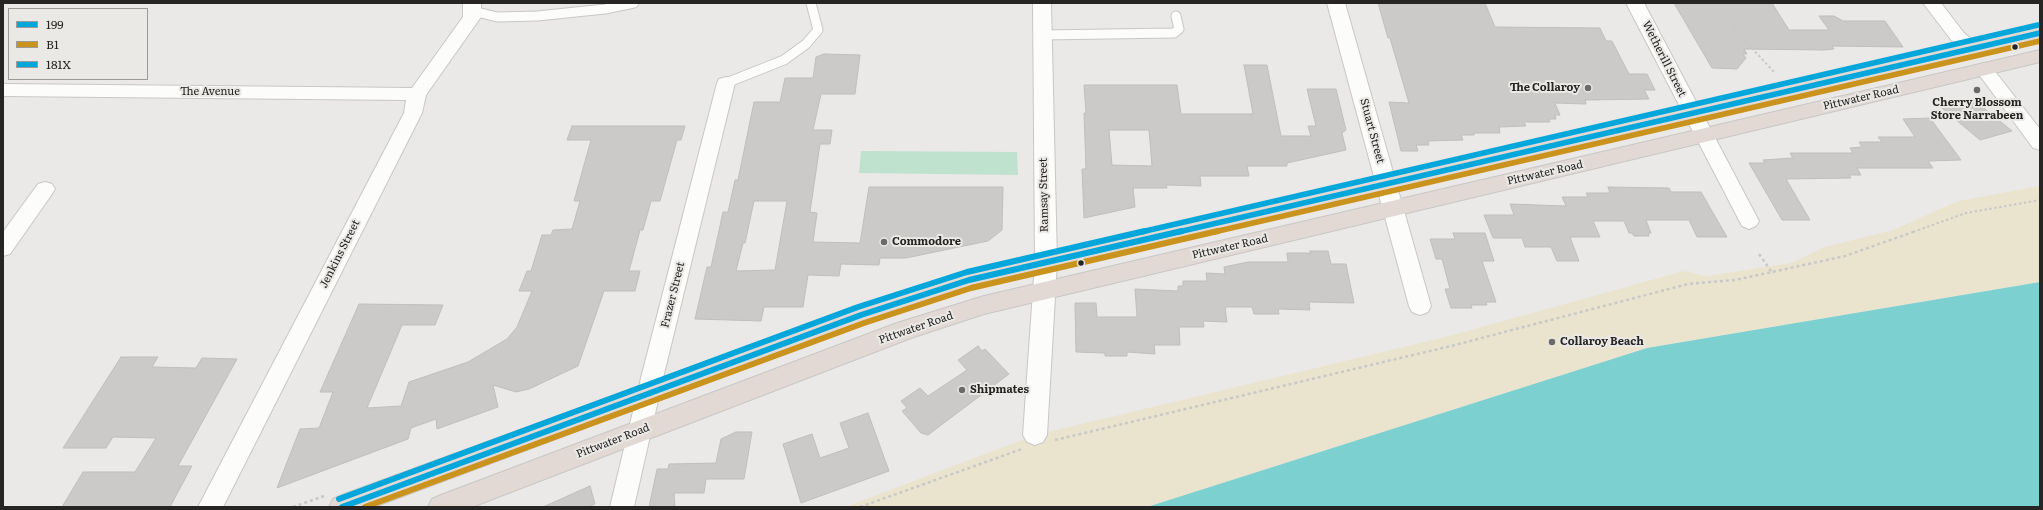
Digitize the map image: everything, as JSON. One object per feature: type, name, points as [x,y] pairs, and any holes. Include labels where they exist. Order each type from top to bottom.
[{"type":"highway","name":"Pittwater Road","points":[[342,507],[861,315],[969,280],[1692,112],[1973,49],[2040,32]]},
{"type":"highway","name":"Pittwater Road","points":[[441,507],[905,330],[984,305],[2040,56]]},
{"type":"street","name":"Ramsay Street","points":[[1035,435],[1046,262],[1042,3]]},
{"type":"street","name":"Stuart Street","points":[[1336,3],[1420,306]]},
{"type":"street","name":"Wetherill Street","points":[[1635,3],[1749,221]]},
{"type":"street","points":[[1932,3],[1958,37],[1973,49]]},
{"type":"street","name":"Jenkins Street","points":[[210,507],[413,113],[417,94],[467,25],[472,17],[472,7]]},
{"type":"street","points":[[1984,69],[2040,143]]},
{"type":"street","name":"Frazer Street","points":[[622,507],[726,83]]},
{"type":"street","name":"The Avenue","points":[[3,90],[417,94]]},
{"type":"street","points":[[3,248],[44,189]]},
{"type":"lane","points":[[472,7],[497,17],[537,16],[605,9],[634,3]]},
{"type":"lane","points":[[726,83],[784,60],[806,44],[818,30],[811,3]]},
{"type":"lane","points":[[1042,34],[1174,33],[1179,29],[1176,16]]},
{"type":"path","points":[[1740,22],[1731,26],[1775,73]]},
{"type":"path","points":[[860,507],[1023,449],[1035,435],[1046,442],[1444,348],[1688,284],[1735,280],[1845,256],[1966,213],[2040,200]]},
{"type":"path","points":[[1759,254],[1772,273]]},
{"type":"green space","points":[[861,151],[1017,152],[1018,175],[859,173]]},
{"type":"sand","name":"Collaroy Beach","points":[[2040,186],[2040,282],[1647,348],[1147,507],[845,507],[1035,435],[1445,337],[1684,271],[1706,276],[1791,263],[1825,247],[1893,230],[1958,201]]},
{"type":"water","points":[[2040,282],[2040,507],[1147,507],[1647,348]]},
{"type":"building","points":[[1378,3],[1485,3],[1495,27],[1600,28],[1606,41],[1612,41],[1629,74],[1647,74],[1655,90],[1644,90],[1649,99],[1585,100],[1586,104],[1555,103],[1560,115],[1555,115],[1556,119],[1549,119],[1550,122],[1524,122],[1526,126],[1499,127],[1500,133],[1474,133],[1474,135],[1461,135],[1463,140],[1428,141],[1429,145],[1416,145],[1418,151],[1401,151],[1389,102],[1409,103]]},
{"type":"building","points":[[1674,3],[1772,3],[1789,30],[1829,30],[1819,16],[1834,16],[1843,21],[1885,21],[1903,47],[1832,46],[1834,49],[1824,50],[1744,49],[1747,54],[1743,54],[1746,58],[1737,69],[1712,68]]},
{"type":"building","points":[[824,54],[860,55],[855,94],[821,94],[813,130],[832,130],[830,144],[820,144],[810,212],[817,213],[813,242],[860,243],[869,187],[1003,187],[1002,230],[988,241],[906,258],[880,258],[879,265],[841,264],[839,276],[808,275],[803,307],[764,307],[761,321],[695,319],[707,267],[711,267],[723,212],[728,212],[735,180],[738,180],[754,102],[780,102],[785,78],[813,78],[816,57]],"holes":[[[754,201],[787,201],[775,270],[736,271],[743,243],[745,243]]]},
{"type":"building","points":[[1244,65],[1267,65],[1281,136],[1311,136],[1308,126],[1316,126],[1307,89],[1336,89],[1346,130],[1342,133],[1346,150],[1287,163],[1287,166],[1247,166],[1249,176],[1200,176],[1201,186],[1166,185],[1167,188],[1133,188],[1135,207],[1084,218],[1082,169],[1086,169],[1084,113],[1086,113],[1084,85],[1177,85],[1181,114],[1253,114]],"holes":[[[1109,130],[1149,130],[1152,166],[1112,165]]]},
{"type":"building","points":[[1974,100],[2012,131],[1980,140],[1942,108]]},
{"type":"building","points":[[1930,118],[1961,160],[1928,161],[1933,168],[1857,168],[1861,175],[1849,175],[1851,178],[1786,179],[1810,220],[1782,220],[1749,163],[1765,163],[1763,160],[1793,158],[1790,153],[1853,153],[1850,148],[1862,147],[1859,142],[1882,142],[1878,137],[1915,137],[1903,119]]},
{"type":"building","points":[[572,126],[685,126],[681,140],[677,140],[660,201],[651,201],[643,230],[640,230],[629,271],[640,271],[635,291],[604,291],[578,366],[529,389],[516,392],[493,385],[498,407],[437,429],[436,419],[411,428],[408,439],[277,488],[300,429],[319,428],[333,392],[320,392],[359,304],[443,305],[435,325],[402,325],[367,408],[401,406],[409,382],[468,362],[507,339],[517,327],[532,291],[519,291],[527,271],[531,271],[542,235],[551,235],[553,230],[572,229],[580,201],[574,201],[591,140],[567,140]]},
{"type":"building","points":[[1608,187],[1669,188],[1671,192],[1701,192],[1727,237],[1697,237],[1689,220],[1646,220],[1651,233],[1648,233],[1649,236],[1634,236],[1632,233],[1629,233],[1624,221],[1593,221],[1600,237],[1570,237],[1579,261],[1557,261],[1551,247],[1525,247],[1522,238],[1493,238],[1484,215],[1514,215],[1510,204],[1566,206],[1562,197],[1588,197],[1586,193],[1610,193]]},
{"type":"building","points":[[1453,233],[1485,233],[1494,261],[1482,261],[1496,302],[1486,302],[1487,305],[1471,305],[1472,308],[1451,308],[1445,289],[1450,289],[1442,259],[1436,259],[1430,239],[1455,239]]},
{"type":"building","points":[[1310,251],[1328,251],[1331,264],[1346,264],[1354,303],[1309,302],[1310,310],[1278,309],[1279,314],[1254,314],[1252,307],[1225,307],[1227,322],[1203,321],[1204,327],[1179,327],[1180,345],[1154,345],[1155,354],[1127,352],[1127,356],[1105,356],[1105,353],[1076,352],[1075,303],[1096,303],[1097,317],[1137,317],[1135,289],[1178,291],[1178,286],[1183,286],[1183,281],[1207,281],[1206,273],[1225,274],[1224,267],[1248,262],[1288,262],[1287,253],[1311,253]]},
{"type":"building","name":"Shipmates","points":[[978,346],[982,351],[985,349],[1009,374],[928,435],[921,433],[902,411],[907,408],[901,401],[920,388],[928,396],[967,370],[958,360]]},
{"type":"building","points":[[121,357],[158,357],[152,367],[196,368],[202,358],[237,359],[178,466],[192,466],[170,507],[62,507],[83,472],[135,472],[156,438],[113,437],[106,448],[63,448]]},
{"type":"building","points":[[868,413],[889,471],[801,503],[783,444],[812,434],[820,458],[849,448],[840,423]]},
{"type":"building","points":[[736,432],[752,432],[744,479],[706,479],[704,493],[674,493],[675,507],[649,507],[657,469],[668,469],[669,464],[716,463],[721,439]]},
{"type":"building","points":[[590,486],[595,504],[588,507],[543,507]]},
{"type":"transit line","name":"181X","points":[[339,499],[858,307],[967,272],[2038,25]]},
{"type":"transit line","name":"199","points":[[342,507],[861,315],[969,280],[2040,33]]},
{"type":"transit line","name":"B1","points":[[365,507],[864,323],[971,288],[2040,41]]},
{"type":"place","name":"The Collaroy","points":[[1588,88]]},
{"type":"place","name":"Cherry Blossom Store Narrabeen","points":[[1977,90]]},
{"type":"place","name":"Commodore","points":[[884,242]]},
{"type":"place","name":"Collaroy Beach","points":[[1552,342]]},
{"type":"place","name":"Shipmates","points":[[962,390]]}]
